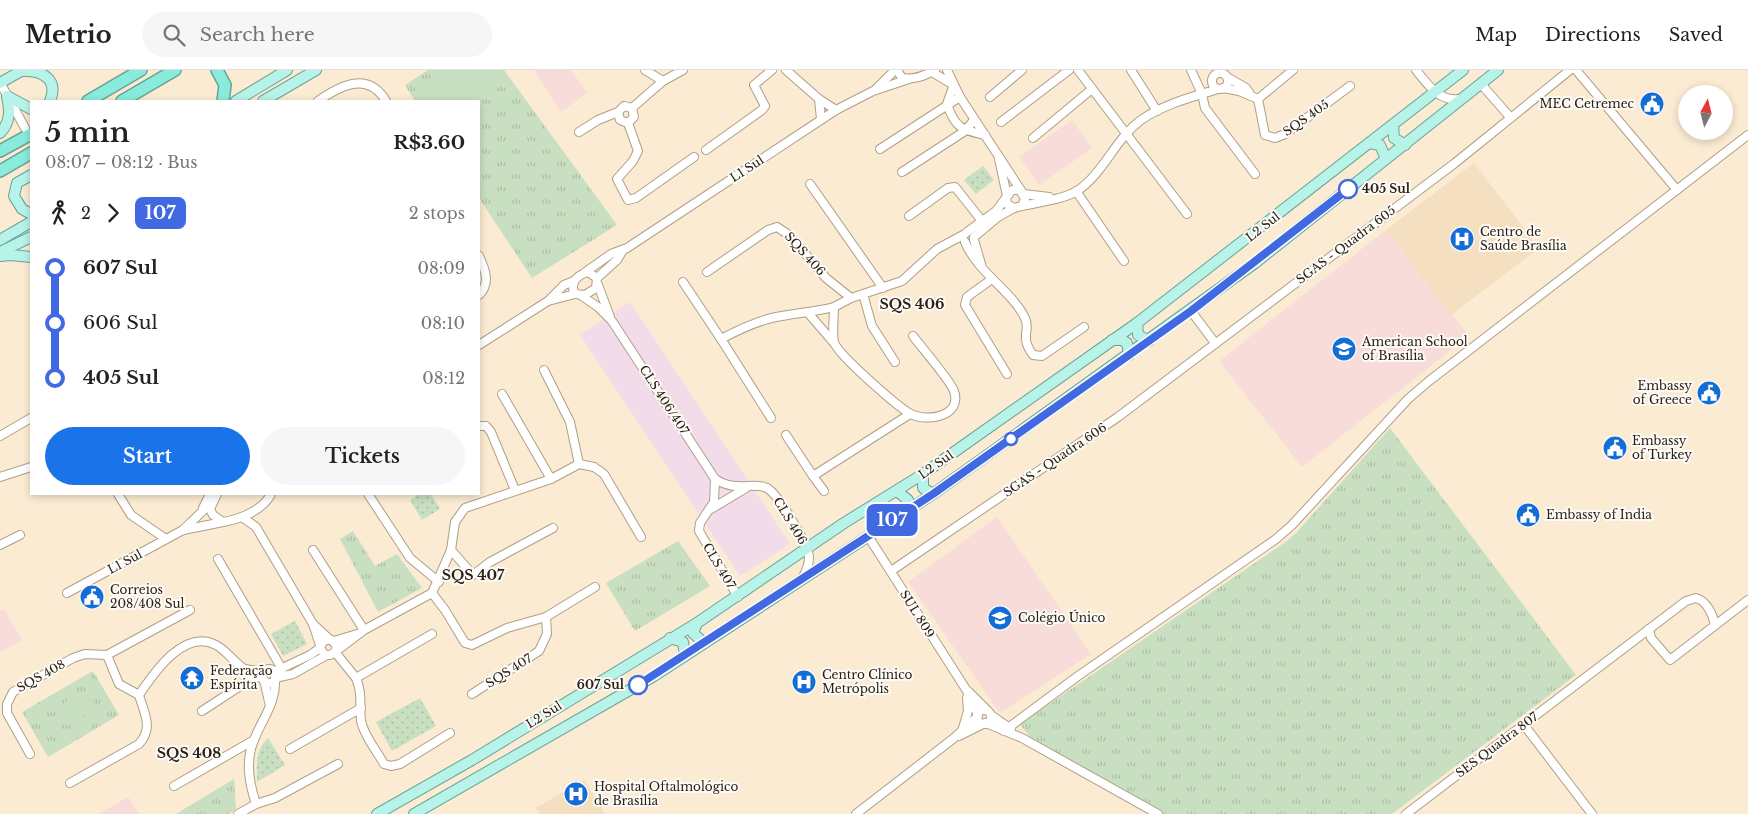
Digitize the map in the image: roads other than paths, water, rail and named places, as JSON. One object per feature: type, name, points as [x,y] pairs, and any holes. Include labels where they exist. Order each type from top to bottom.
[{"type":"highway","points":[[90,100],[141,70]]},
{"type":"highway","points":[[124,100],[175,70]]},
{"type":"highway","points":[[217,70],[225,85],[224,100]]},
{"type":"highway","points":[[0,152],[28,131]]},
{"type":"highway","points":[[0,171],[30,154]]},
{"type":"main road","points":[[1,85],[22,70],[42,73],[49,78],[52,86],[50,100]]},
{"type":"main road","points":[[238,100],[287,70]]},
{"type":"main road","points":[[265,100],[316,70]]},
{"type":"main road","name":"L2 Sul","points":[[377,814],[472,760],[738,597],[807,549],[923,474],[1137,323],[1463,70]]},
{"type":"main road","name":"L2 Sul","points":[[414,814],[580,720],[685,656],[933,494],[1191,311],[1255,263],[1498,70]]},
{"type":"main road","points":[[7,96],[30,108]]},
{"type":"main road","points":[[0,133],[6,127],[9,118],[7,96]]},
{"type":"main road","points":[[1393,126],[1394,138],[1405,144]]},
{"type":"main road","points":[[1369,143],[1380,144],[1386,159]]},
{"type":"main road","points":[[30,176],[17,183],[14,196],[22,209],[30,213]]},
{"type":"main road","points":[[0,240],[30,223]]},
{"type":"main road","points":[[0,252],[30,237]]},
{"type":"main road","points":[[0,256],[30,257]]},
{"type":"main road","points":[[1137,323],[1138,335],[1149,341]]},
{"type":"main road","points":[[1112,340],[1122,340],[1127,343],[1129,355]]},
{"type":"main road","points":[[923,474],[923,488],[933,494]]},
{"type":"main road","points":[[897,490],[908,500],[906,511]]},
{"type":"main road","points":[[697,622],[693,633],[704,643]]},
{"type":"main road","points":[[670,638],[683,642],[685,656]]},
{"type":"main road","points":[[472,760],[472,770],[482,775]]},
{"type":"main road","points":[[453,770],[461,776],[463,786]]},
{"type":"street","points":[[646,70],[663,81]]},
{"type":"street","points":[[632,108],[663,81],[683,70]]},
{"type":"street","points":[[706,150],[762,110],[765,106],[754,88],[758,80],[772,70]]},
{"type":"street","points":[[786,70],[819,99],[836,110]]},
{"type":"street","points":[[896,70],[902,78],[909,79]]},
{"type":"street","name":"L1 Sul","points":[[873,91],[896,70]]},
{"type":"street","points":[[721,339],[746,326],[774,317],[809,314],[834,308],[851,298],[902,281],[946,244],[966,237],[985,223],[1025,202],[1023,193],[952,85],[947,70]]},
{"type":"street","points":[[990,97],[1022,70]]},
{"type":"street","points":[[1001,122],[1069,70]]},
{"type":"street","points":[[1078,70],[1125,135],[1187,214]]},
{"type":"street","points":[[1131,70],[1157,111]]},
{"type":"street","points":[[1191,70],[1201,91],[1206,108],[1255,174]]},
{"type":"street","points":[[1213,75],[1214,86],[1254,97],[1293,70]]},
{"type":"street","points":[[1416,70],[1435,92],[1448,99],[1464,98]]},
{"type":"street","name":"SGAS - Quadra 605","points":[[1215,343],[1447,169],[1570,70]]},
{"type":"street","points":[[1576,70],[1677,190]]},
{"type":"street","points":[[933,71],[952,85]]},
{"type":"street","name":"L1 Sul","points":[[584,273],[610,254],[623,250],[836,110],[873,91],[933,71]]},
{"type":"street","points":[[1201,91],[1221,89],[1228,82],[1226,74]]},
{"type":"street","points":[[998,157],[1009,206],[1018,207],[1061,197],[1076,191],[1091,178],[1125,135],[1139,122],[1157,111],[1201,91],[1213,75],[1226,74],[1246,88],[1254,97]]},
{"type":"street","points":[[319,100],[334,90],[352,84],[361,84],[372,86],[381,93],[385,100]]},
{"type":"street","points":[[1481,84],[1510,117]]},
{"type":"street","points":[[1,85],[28,131]]},
{"type":"street","points":[[952,85],[947,104],[954,122],[965,131],[985,135]]},
{"type":"street","name":"SQS 405","points":[[1254,97],[1265,135],[1275,138],[1285,134],[1350,86]]},
{"type":"street","points":[[1033,138],[1092,89]]},
{"type":"street","points":[[880,149],[960,97]]},
{"type":"street","points":[[819,99],[820,120]]},
{"type":"street","points":[[579,132],[598,120],[618,112],[624,106],[632,108]]},
{"type":"street","points":[[628,123],[634,116],[632,108]]},
{"type":"street","points":[[618,112],[620,120],[628,123],[638,151],[633,161],[618,177],[618,183],[628,200],[632,200],[694,157]]},
{"type":"street","points":[[902,172],[965,131],[974,120]]},
{"type":"street","points":[[1006,729],[1276,538],[1292,524],[1408,399],[1429,380],[1464,351],[1748,135]]},
{"type":"street","points":[[810,184],[883,288]]},
{"type":"street","points":[[909,216],[952,187],[958,189],[985,223]]},
{"type":"street","points":[[966,237],[970,243],[1006,197],[1015,189],[1023,193],[1061,197]]},
{"type":"street","points":[[1076,191],[1124,261]]},
{"type":"street","name":"SQS 406","points":[[707,272],[768,230],[777,227],[789,235],[826,278],[851,298]]},
{"type":"street","points":[[966,237],[972,256],[1025,318],[1026,345],[1035,356],[1042,356],[1084,327]]},
{"type":"street","points":[[974,238],[981,266]]},
{"type":"street","name":"L1 Sul","points":[[598,281],[617,260],[623,250]]},
{"type":"street","points":[[480,259],[486,275],[485,287],[480,294]]},
{"type":"street","points":[[480,343],[548,301],[564,285],[574,281],[584,273],[592,273],[598,281],[593,290],[548,301]]},
{"type":"street","points":[[992,279],[967,297],[965,305],[1007,374]]},
{"type":"street","points":[[574,281],[572,289],[578,295]]},
{"type":"street","name":"CLS 406/407","points":[[598,281],[612,321]]},
{"type":"street","points":[[683,282],[771,418]]},
{"type":"street","points":[[863,294],[872,326],[895,362]]},
{"type":"street","name":"CLS 406/407","points":[[578,295],[598,307],[612,321],[715,479]]},
{"type":"street","points":[[834,308],[834,343]]},
{"type":"street","points":[[1191,311],[1215,343]]},
{"type":"street","points":[[809,314],[845,359],[910,414],[934,417],[946,414],[952,411],[955,402],[954,390],[913,336]]},
{"type":"street","points":[[817,322],[834,319]]},
{"type":"street","name":"SGAS - Quadra 606","points":[[891,571],[1110,422],[1215,343]]},
{"type":"street","points":[[544,370],[570,422],[580,464]]},
{"type":"street","points":[[502,394],[551,479]]},
{"type":"street","points":[[813,476],[910,414]]},
{"type":"street","points":[[0,436],[30,419]]},
{"type":"street","points":[[480,426],[486,426],[491,432],[515,490]]},
{"type":"street","points":[[786,435],[824,491]]},
{"type":"street","points":[[139,695],[157,671],[176,651],[194,643],[204,642],[216,645],[245,669],[269,683],[282,669],[302,665],[331,654],[362,632],[432,593],[451,550],[455,522],[461,511],[470,505],[551,479],[580,464],[594,467],[604,474],[640,537]]},
{"type":"street","points":[[0,476],[30,467]]},
{"type":"street","name":"CLS 406","points":[[715,479],[727,486],[763,486],[770,490],[801,534],[807,549],[808,563],[802,581]]},
{"type":"street","name":"CLS 407","points":[[715,479],[716,495],[711,509],[700,523],[699,531],[738,597]]},
{"type":"street","points":[[711,509],[746,487]]},
{"type":"street","points":[[119,495],[131,515],[166,539]]},
{"type":"street","points":[[202,512],[210,495]]},
{"type":"street","name":"L1 Sul","points":[[67,593],[183,530],[217,495]]},
{"type":"street","name":"L1 Sul","points":[[183,530],[242,517],[255,511],[271,495]]},
{"type":"street","points":[[369,495],[410,558],[438,582]]},
{"type":"street","points":[[212,502],[210,509],[213,515],[223,522]]},
{"type":"street","points":[[255,511],[256,527]]},
{"type":"street","points":[[242,517],[256,527],[313,624],[322,653],[331,654],[356,678],[362,697],[363,728],[384,764],[400,764],[450,733]]},
{"type":"street","points":[[451,550],[473,575],[490,562],[553,528]]},
{"type":"street","points":[[0,545],[20,535]]},
{"type":"street","name":"SUL 809","points":[[868,536],[967,691],[978,715]]},
{"type":"street","points":[[313,550],[362,632]]},
{"type":"street","points":[[218,559],[282,669]]},
{"type":"street","points":[[432,593],[446,610],[464,643],[468,645],[477,644],[507,628],[546,617],[594,588]]},
{"type":"street","name":"SES Quadra 807","points":[[1406,814],[1524,725],[1587,674],[1692,599],[1700,599],[1713,616]]},
{"type":"street","points":[[1649,629],[1651,638],[1670,660],[1748,600]]},
{"type":"street","name":"SQS 408","points":[[30,754],[7,712],[6,704],[12,692],[73,658],[86,654],[107,655],[190,610]]},
{"type":"street","points":[[1713,616],[1723,620]]},
{"type":"street","points":[[1713,616],[1715,625]]},
{"type":"street","name":"SQS 407","points":[[472,694],[540,651],[546,634],[546,617]]},
{"type":"street","points":[[313,624],[332,640],[337,647],[331,654]]},
{"type":"street","points":[[202,711],[261,677],[268,670],[275,676],[289,676],[302,665],[324,640],[332,640],[362,632]]},
{"type":"street","points":[[356,678],[432,634]]},
{"type":"street","points":[[1640,636],[1651,638]]},
{"type":"street","points":[[70,783],[139,744],[145,737],[148,728],[139,695],[119,684],[107,655]]},
{"type":"street","points":[[256,804],[249,777],[254,740],[275,693],[275,676]]},
{"type":"street","points":[[261,677],[270,706]]},
{"type":"street","points":[[962,729],[968,711],[967,691]]},
{"type":"street","name":"SUL 809","points":[[967,691],[1006,729]]},
{"type":"street","points":[[290,749],[361,708]]},
{"type":"street","points":[[856,814],[954,738],[981,711],[989,712],[990,720],[954,738]]},
{"type":"street","points":[[978,715],[979,721],[985,723]]},
{"type":"street","name":"SUL 809","points":[[985,723],[1006,729],[1158,814]]},
{"type":"street","points":[[1524,725],[1592,814]]},
{"type":"street","points":[[174,786],[254,740]]},
{"type":"street","points":[[238,814],[256,804],[275,798],[338,764]]},
{"type":"place","name":"MEC Cetremec","points":[[1652,104]]},
{"type":"place","name":"405 Sul","points":[[1348,189]]},
{"type":"place","name":"Centro de Saúde Brasília","points":[[1462,239]]},
{"type":"place","name":"American School of Brasília","points":[[1344,349]]},
{"type":"place","name":"Embassy of Greece","points":[[1709,393]]},
{"type":"place","name":"Embassy of Turkey","points":[[1615,448]]},
{"type":"place","name":"Embassy of India","points":[[1528,515]]},
{"type":"place","name":"Correios 208/408 Sul","points":[[92,597]]},
{"type":"place","name":"Colégio Único","points":[[1000,618]]},
{"type":"place","name":"Federação Espírita","points":[[192,678]]},
{"type":"place","name":"Centro Clínico Metrópolis","points":[[804,682]]},
{"type":"place","name":"607 Sul","points":[[638,685]]},
{"type":"place","name":"Hospital Oftalmológico de Brasília","points":[[576,794]]},
{"type":"district","name":"SQS 406","points":[[912,304]]},
{"type":"district","name":"SQS 407","points":[[473,575]]},
{"type":"district","name":"SQS 408","points":[[189,753]]}]
